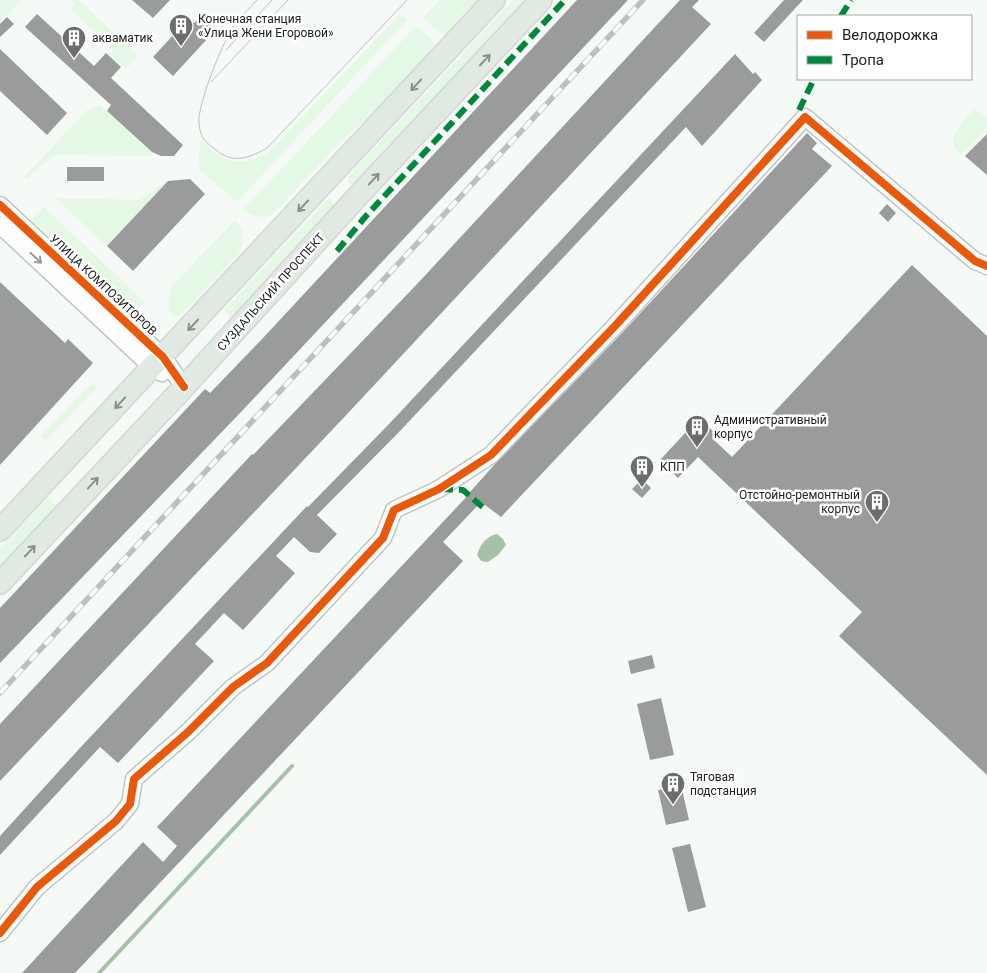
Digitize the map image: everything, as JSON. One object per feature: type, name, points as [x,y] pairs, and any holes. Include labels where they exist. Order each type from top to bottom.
[{"type":"main road","points":[[0,530],[337,171],[494,0]]},
{"type":"main road","name":"СУЗДАЛЬСКИЙ ПРОСПЕКТ","points":[[0,583],[184,387],[357,197],[541,0]]},
{"type":"main road","points":[[337,171],[335,186],[338,194],[346,198],[357,197]]},
{"type":"street","points":[[0,933],[37,886],[116,821],[130,804],[134,779],[188,732],[233,687],[267,663],[367,557],[384,538],[394,510],[439,489],[491,455],[615,326],[805,118],[974,261],[987,266]]},
{"type":"street","name":"УЛИЦА КОМПОЗИТОРОВ","points":[[0,205],[184,387]]},
{"type":"street","name":"УЛИЦА КОМПОЗИТОРОВ","points":[[0,225],[158,362]]},
{"type":"shaded area","points":[[0,0],[22,0],[0,23]]},
{"type":"shaded area","points":[[72,0],[79,0],[138,56],[126,69],[110,54],[114,49],[70,9],[75,3]]},
{"type":"shaded area","points":[[440,0],[478,0],[459,25],[444,36],[423,18]]},
{"type":"shaded area","points":[[513,0],[528,0],[356,183],[351,184],[348,176]]},
{"type":"shaded area","points":[[400,14],[407,20],[237,202],[200,170],[198,163],[201,139],[217,154],[232,161],[249,161],[269,152]]},
{"type":"shaded area","points":[[416,26],[431,39],[435,50],[385,103],[342,140],[272,215],[257,216],[250,214],[244,209]]},
{"type":"shaded area","points":[[99,105],[153,154],[152,156],[59,155],[51,157],[27,179],[24,177],[87,110]]},
{"type":"shaded area","points":[[975,110],[987,117],[987,128],[960,155],[955,149],[954,138],[965,118]]},
{"type":"shaded area","points":[[168,181],[107,246],[55,198],[139,200]]},
{"type":"shaded area","points":[[330,197],[333,204],[337,204],[232,317],[224,310]]},
{"type":"shaded area","points":[[44,207],[145,302],[135,313],[128,306],[122,312],[28,224]]},
{"type":"shaded area","points":[[235,220],[243,232],[243,244],[239,253],[178,318],[168,309],[172,286]]},
{"type":"shaded area","points":[[92,383],[97,388],[46,441],[41,436]]},
{"type":"shaded area","points":[[48,497],[57,506],[0,566],[0,548]]},
{"type":"shaded area","points":[[497,534],[506,545],[498,555],[488,562],[481,561],[477,555],[482,544]]},
{"type":"building","points":[[132,0],[170,0],[153,18]]},
{"type":"building","points":[[577,0],[628,0],[241,412],[0,663],[0,608],[205,389],[210,393],[263,338]]},
{"type":"building","points":[[680,0],[699,0],[692,7],[711,24],[350,411],[0,781],[0,724],[252,454],[419,282]]},
{"type":"building","points":[[784,0],[803,0],[764,42],[754,33]]},
{"type":"building","points":[[37,14],[94,66],[106,53],[121,67],[111,78],[183,145],[174,156],[161,156],[152,152],[107,111],[111,105],[25,27]]},
{"type":"building","name":"Конечная станция «Улица Жени Егоровой»","points":[[202,15],[211,24],[204,32],[209,37],[173,76],[153,57],[189,18],[194,23]]},
{"type":"building","points":[[7,17],[14,24],[0,37],[0,24]]},
{"type":"building","points":[[0,49],[67,113],[47,135],[0,91]]},
{"type":"building","points":[[735,54],[753,74],[755,72],[762,80],[702,146],[686,127],[399,432],[317,515],[337,534],[319,553],[310,552],[294,537],[276,556],[295,573],[243,630],[224,613],[195,644],[214,661],[118,763],[100,747],[0,855],[0,836],[79,749],[307,506],[390,423]]},
{"type":"building","points":[[807,133],[817,143],[812,149],[832,166],[501,517],[481,502],[443,542],[463,561],[75,973],[22,973],[143,842],[163,862],[177,846],[157,827],[471,492],[495,464],[622,333]]},
{"type":"building","points":[[987,134],[987,175],[965,156]]},
{"type":"building","points":[[67,167],[104,167],[104,181],[67,181]]},
{"type":"building","points":[[190,179],[205,194],[133,271],[107,246],[168,181]]},
{"type":"building","points":[[887,204],[896,213],[888,222],[879,213]]},
{"type":"building","name":"Отстойно-ремонтный корпус","points":[[912,265],[987,336],[987,775],[839,636],[862,612],[698,457],[678,478],[660,460],[699,418],[718,436],[714,440],[732,457]]},
{"type":"building","points":[[0,282],[65,343],[68,339],[93,363],[0,465]]},
{"type":"building","name":"КПП","points":[[642,479],[651,488],[642,498],[632,489]]},
{"type":"building","points":[[652,655],[655,668],[631,674],[628,661]]},
{"type":"building","points":[[661,698],[674,755],[650,760],[637,704]]},
{"type":"building","name":"Тяговая подстанция","points":[[681,785],[689,820],[666,825],[658,790]]},
{"type":"building","points":[[690,844],[706,907],[688,912],[672,848]]},
{"type":"waterway","points":[[99,973],[292,766]]},
{"type":"tram line","points":[[257,0],[237,21],[228,37],[211,75],[199,115],[199,127],[203,138],[220,153],[232,158],[244,158],[267,148],[407,0]]},
{"type":"tram line","points":[[226,50],[272,0]]},
{"type":"tram line","points":[[211,82],[288,0]]},
{"type":"railway","points":[[0,693],[643,0]]},
{"type":"marked path","points":[[337,251],[366,216],[565,0]]},
{"type":"marked path","points":[[842,15],[851,0]]},
{"type":"marked path","points":[[799,110],[814,80]]},
{"type":"marked path","points":[[441,489],[463,490],[486,510]]},
{"type":"cycle path","points":[[0,933],[37,887],[116,821],[130,804],[134,779],[188,732],[233,687],[267,663],[383,538],[394,510],[439,489],[491,455],[615,326],[805,117],[975,261],[987,266]]},
{"type":"cycle path","points":[[0,205],[163,357],[184,387]]},
{"type":"place","name":"Конечная станция «Улица Жени Егоровой»","points":[[181,47]]},
{"type":"place","name":"акваматик","points":[[74,59]]},
{"type":"place","name":"Административный корпус","points":[[697,448]]},
{"type":"place","name":"КПП","points":[[642,488]]},
{"type":"place","name":"Отстойно-ремонтный корпус","points":[[877,523]]},
{"type":"place","name":"Тяговая подстанция","points":[[673,805]]}]
